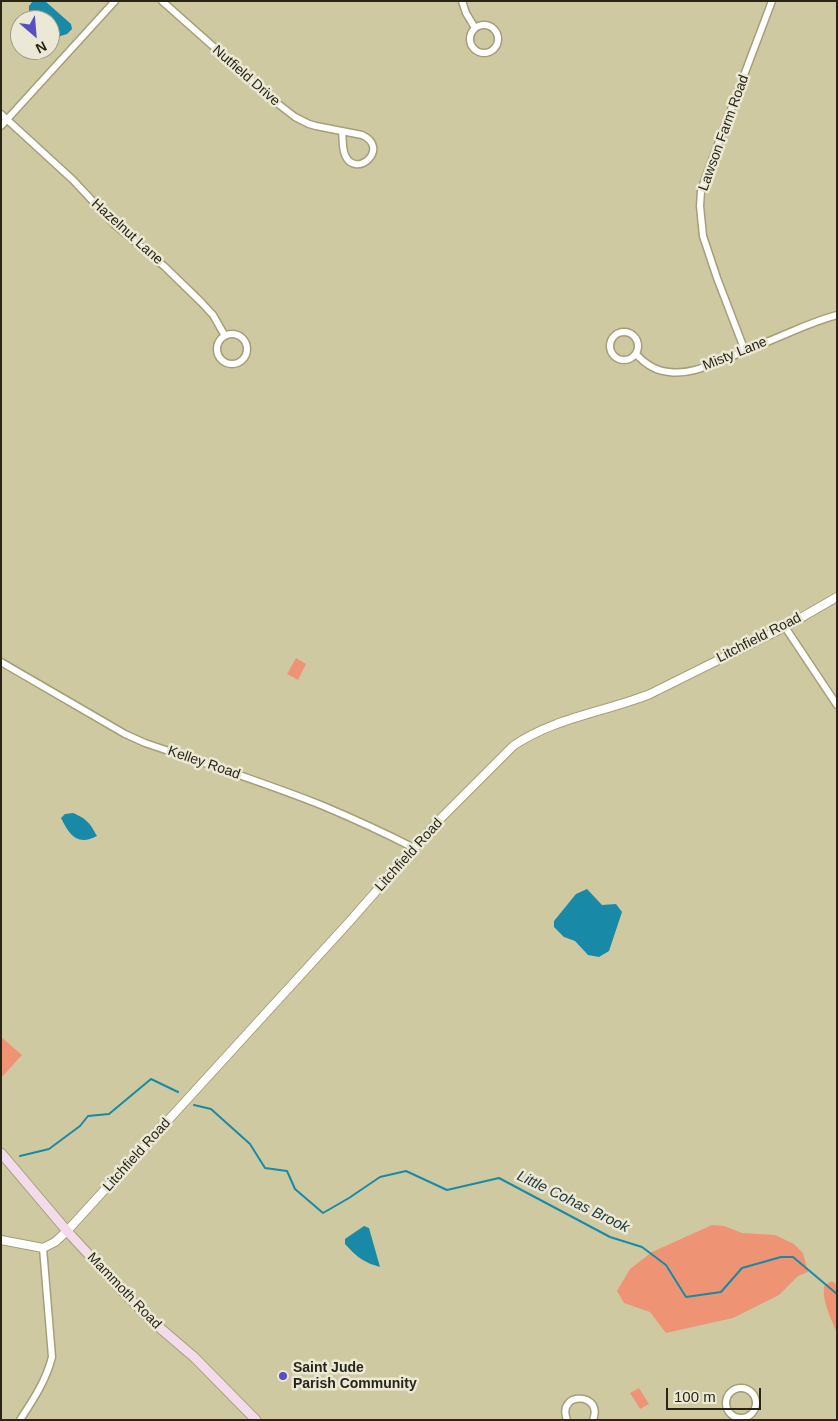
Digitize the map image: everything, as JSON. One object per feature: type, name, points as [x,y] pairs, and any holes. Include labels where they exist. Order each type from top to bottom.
[{"type":"main road","name":"Mammoth Road","points":[[1,1153],[67,1231],[128,1297],[194,1357],[256,1420]]},
{"type":"street","points":[[1,126],[115,1]]},
{"type":"street","name":"Nutfield Drive","points":[[162,1],[276,103],[295,117],[316,126],[342,131],[362,135],[370,140],[373,150],[366,162],[357,164],[348,160],[344,152],[342,131]]},
{"type":"street","points":[[462,1],[466,13],[475,28]]},
{"type":"street","name":"Lawson Farm Road","points":[[746,351],[702,236],[701,191],[772,1]]},
{"type":"street","points":[[484,24],[496,30],[498,43],[493,51],[484,53],[475,50],[470,39],[475,28],[484,24]]},
{"type":"street","name":"Hazelnut Lane","points":[[1,114],[68,175],[114,224],[165,267],[195,296],[213,315],[224,336]]},
{"type":"street","name":"Misty Lane","points":[[636,354],[650,366],[659,370],[679,373],[708,366],[837,315]]},
{"type":"street","points":[[622,331],[631,333],[638,341],[636,354],[632,358],[623,360],[614,357],[610,349],[611,340],[617,333],[622,331]]},
{"type":"street","points":[[234,334],[243,339],[247,349],[246,354],[239,362],[229,364],[219,356],[217,347],[224,336],[234,334]]},
{"type":"street","name":"Litchfield Road","points":[[43,1248],[55,1242],[67,1231],[350,921],[439,820],[513,746],[525,738],[552,726],[650,694],[785,627],[837,597]]},
{"type":"street","points":[[785,627],[837,705]]},
{"type":"street","name":"Kelley Road","points":[[1,662],[127,735],[320,805],[414,848]]},
{"type":"street","points":[[1,1240],[43,1248],[52,1357],[42,1384],[20,1420]]},
{"type":"street","points":[[735,1389],[747,1389],[756,1398],[756,1408],[743,1418],[736,1418],[728,1408],[727,1399],[735,1389]]},
{"type":"street","points":[[567,1420],[565,1414],[567,1405],[572,1400],[580,1398],[593,1406],[594,1415],[592,1420]]},
{"type":"shaded area","points":[[296,658],[306,664],[298,680],[287,674]]},
{"type":"shaded area","points":[[1,1037],[22,1055],[1,1078]]},
{"type":"shaded area","points":[[712,1225],[724,1226],[742,1233],[775,1235],[794,1244],[803,1253],[808,1272],[798,1276],[779,1295],[733,1318],[666,1333],[650,1312],[624,1303],[617,1291],[630,1269],[652,1252]]},
{"type":"shaded area","points":[[832,1281],[837,1285],[837,1333],[824,1298],[824,1286]]},
{"type":"shaded area","points":[[639,1388],[649,1404],[640,1409],[630,1393]]},
{"type":"water","points":[[33,1],[45,1],[55,10],[29,10],[29,6]]},
{"type":"water","points":[[60,14],[71,24],[72,29],[67,34],[60,36]]},
{"type":"water","points":[[73,813],[88,822],[97,836],[84,840],[74,837],[61,818],[65,814]]},
{"type":"water","points":[[587,889],[602,905],[616,904],[622,912],[609,951],[599,957],[588,955],[575,941],[564,937],[554,927],[554,921],[576,894]]},
{"type":"water","points":[[364,1226],[369,1228],[380,1267],[361,1258],[345,1244],[345,1239]]},
{"type":"waterway","name":"Little Cohas Brook","points":[[20,1156],[49,1149],[80,1126],[88,1116],[109,1114],[151,1079],[178,1092]]},
{"type":"waterway","name":"Little Cohas Brook","points":[[194,1105],[211,1109],[250,1144],[265,1168],[287,1171],[295,1189],[323,1213],[380,1177],[406,1171],[447,1190],[499,1178],[610,1237],[642,1247],[666,1265],[686,1297],[721,1292],[742,1268],[781,1257],[793,1257],[837,1294]]},
{"type":"place","name":"Saint Jude Parish Community","points":[[283,1376]]}]
